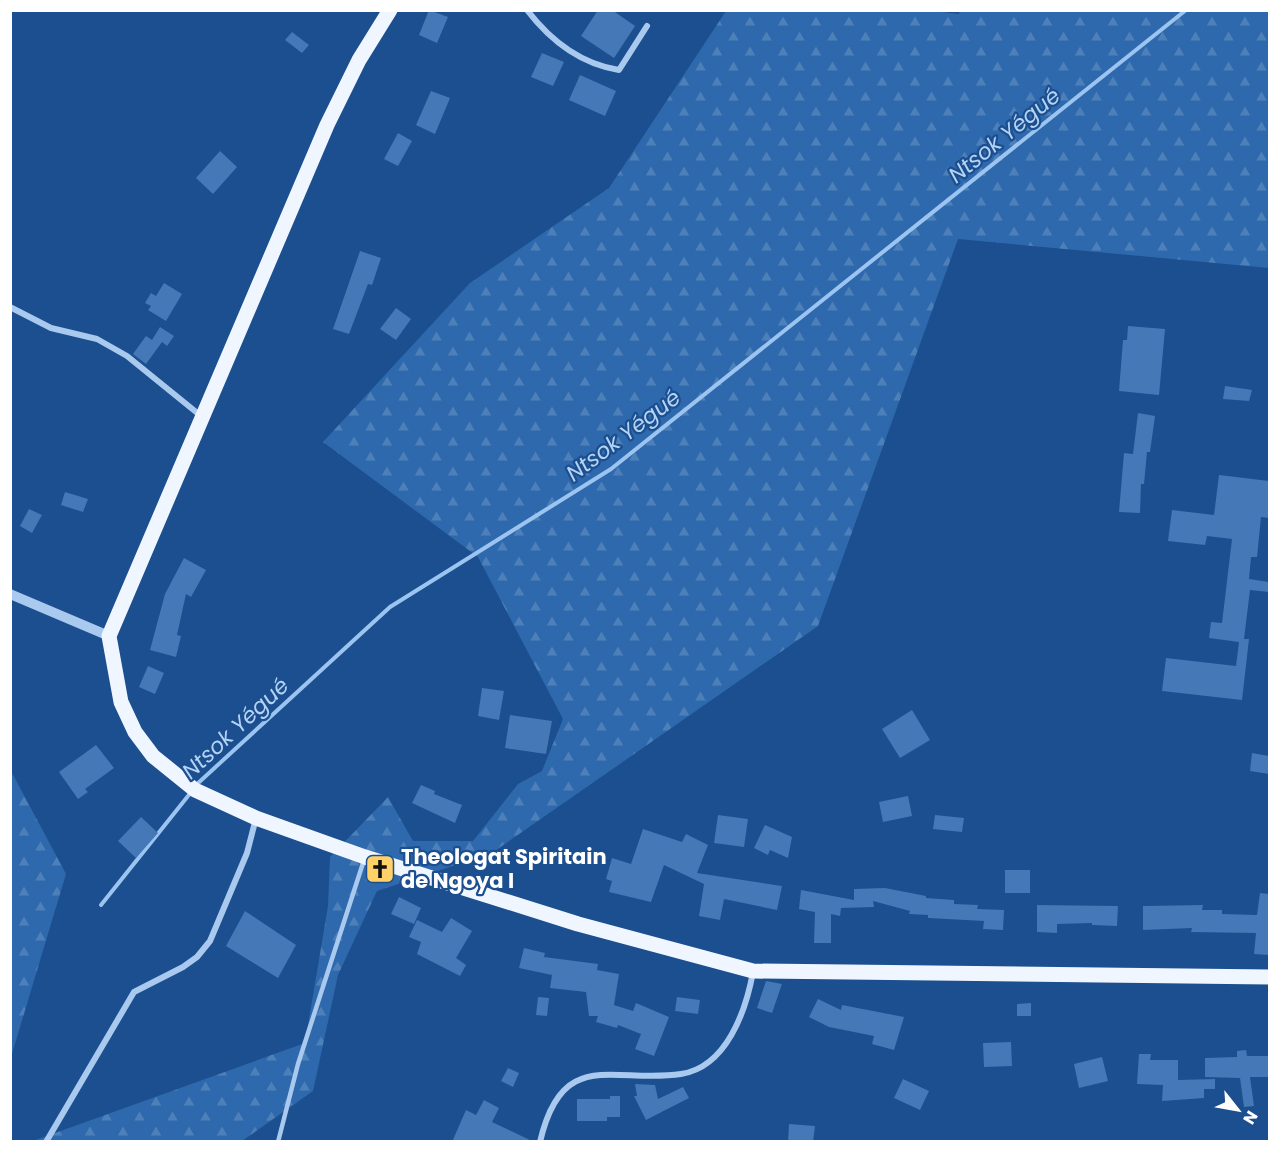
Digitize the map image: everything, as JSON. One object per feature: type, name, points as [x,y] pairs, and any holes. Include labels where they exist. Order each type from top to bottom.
[{"type":"main road","points":[[390,10],[359,60],[327,125],[109,636],[121,702],[135,732],[153,756],[195,790],[256,818],[365,857],[578,924],[753,971],[1269,977]]},
{"type":"street","points":[[527,10],[549,37],[561,46],[610,69],[619,70],[647,26]]},
{"type":"street","points":[[10,308],[51,328],[97,339],[127,356],[201,417]]},
{"type":"street","points":[[10,594],[109,636]]},
{"type":"street","points":[[46,1142],[134,992],[183,967],[197,957],[210,941],[247,853],[256,818]]},
{"type":"street","points":[[540,1142],[546,1119],[558,1098],[572,1084],[591,1075],[682,1074],[710,1059],[721,1050],[741,1018],[748,1002],[753,971]]},
{"type":"lane","points":[[278,1142],[298,1065],[365,857]]},
{"type":"green space","points":[[924,10],[959,14],[960,10],[1269,11],[1269,268],[958,239],[818,626],[492,853],[377,891],[338,975],[313,1091],[242,1141],[30,1142],[305,1043],[328,906],[330,857],[388,797],[413,841],[473,841],[518,784],[542,771],[563,719],[478,557],[323,442],[470,283],[609,188],[726,11]]},
{"type":"green space","points":[[11,771],[66,874],[11,1057]]},
{"type":"building","points":[[429,10],[448,17],[437,43],[419,35]]},
{"type":"building","points":[[598,10],[612,10],[635,26],[614,58],[581,36]]},
{"type":"building","points":[[292,32],[309,45],[302,53],[285,40]]},
{"type":"building","points":[[542,53],[564,62],[553,86],[531,77]]},
{"type":"building","points":[[580,75],[616,91],[605,116],[569,100]]},
{"type":"building","points":[[431,91],[450,98],[435,134],[416,125]]},
{"type":"building","points":[[398,133],[412,141],[398,166],[384,159]]},
{"type":"building","points":[[220,151],[237,167],[213,194],[196,178]]},
{"type":"building","points":[[360,251],[381,258],[372,285],[368,284],[349,334],[333,329]]},
{"type":"building","points":[[164,283],[182,294],[166,321],[148,310],[151,306],[145,303],[151,293],[156,296]]},
{"type":"building","points":[[396,308],[411,319],[396,340],[380,329]]},
{"type":"building","points":[[1128,326],[1165,329],[1159,395],[1119,391],[1123,340],[1127,340]]},
{"type":"building","points":[[160,327],[174,336],[167,346],[162,342],[146,364],[133,354],[146,336],[152,340]]},
{"type":"building","points":[[1225,386],[1252,390],[1249,401],[1223,399]]},
{"type":"building","points":[[1138,413],[1155,416],[1150,452],[1147,452],[1144,484],[1141,484],[1140,513],[1119,512],[1124,453],[1133,454]]},
{"type":"building","points":[[1219,475],[1269,481],[1269,518],[1261,517],[1257,557],[1251,557],[1249,579],[1269,582],[1269,592],[1250,590],[1244,639],[1249,639],[1242,700],[1162,691],[1166,658],[1236,666],[1239,642],[1209,638],[1211,622],[1222,623],[1232,539],[1207,536],[1205,545],[1168,541],[1172,510],[1214,515]]},
{"type":"building","points":[[65,492],[88,499],[83,512],[61,505]]},
{"type":"building","points":[[29,509],[42,515],[32,533],[20,526]]},
{"type":"building","points":[[184,558],[206,570],[191,597],[186,594],[177,635],[181,636],[176,657],[150,650],[165,594]]},
{"type":"building","points":[[148,666],[164,673],[155,694],[139,687]]},
{"type":"building","points":[[482,688],[504,691],[499,720],[478,716]]},
{"type":"building","points":[[912,710],[930,740],[900,758],[882,729]]},
{"type":"building","points":[[510,715],[552,721],[546,754],[505,748]]},
{"type":"building","points":[[96,745],[114,768],[85,789],[88,792],[78,799],[59,772]]},
{"type":"building","points":[[1252,753],[1269,756],[1269,774],[1250,771]]},
{"type":"building","points":[[421,785],[435,791],[434,794],[462,805],[455,823],[412,803]]},
{"type":"building","points":[[908,796],[912,816],[883,822],[879,802]]},
{"type":"building","points":[[718,815],[748,819],[744,847],[714,843]]},
{"type":"building","points":[[935,815],[964,818],[962,832],[933,829]]},
{"type":"building","points":[[141,817],[158,833],[136,858],[118,841]]},
{"type":"building","points":[[765,825],[792,837],[788,858],[770,850],[768,855],[754,848]]},
{"type":"building","points":[[643,829],[682,842],[686,834],[708,845],[697,873],[782,886],[777,910],[724,899],[720,920],[699,916],[704,884],[664,865],[651,902],[609,892],[612,881],[606,879],[612,858],[631,864]]},
{"type":"building","points":[[1005,870],[1030,870],[1030,893],[1005,893]]},
{"type":"building","points":[[885,888],[926,896],[926,898],[954,900],[954,904],[978,905],[977,909],[1004,910],[1003,930],[983,929],[984,921],[928,918],[928,915],[909,914],[910,911],[873,901],[874,907],[841,908],[840,916],[831,914],[831,943],[814,943],[815,912],[799,909],[801,890],[854,900],[854,889]]},
{"type":"building","points":[[1260,893],[1269,894],[1269,955],[1254,954],[1256,933],[1191,932],[1192,928],[1143,930],[1143,906],[1203,905],[1202,910],[1222,910],[1222,914],[1257,915]]},
{"type":"building","points":[[399,897],[421,908],[414,924],[391,914]]},
{"type":"building","points":[[1037,905],[1118,906],[1117,926],[1092,925],[1092,923],[1057,924],[1057,933],[1037,932]]},
{"type":"building","points":[[245,911],[296,945],[278,978],[226,946]]},
{"type":"building","points":[[451,918],[472,931],[456,958],[466,965],[460,976],[417,954],[421,942],[409,937],[417,920],[442,932]]},
{"type":"building","points":[[524,948],[545,953],[544,957],[598,964],[597,970],[619,974],[614,1005],[633,1011],[636,1003],[669,1017],[654,1056],[635,1049],[641,1034],[618,1025],[617,1028],[596,1022],[598,1016],[589,1016],[586,992],[550,988],[552,975],[519,968]]},
{"type":"building","points":[[766,981],[782,984],[772,1013],[757,1008]]},
{"type":"building","points":[[538,997],[549,998],[547,1016],[536,1015]]},
{"type":"building","points":[[677,997],[700,1000],[698,1014],[675,1011]]},
{"type":"building","points":[[818,999],[841,1010],[842,1005],[904,1017],[894,1050],[872,1044],[874,1036],[829,1027],[809,1017]]},
{"type":"building","points":[[1031,1003],[1031,1016],[1017,1016],[1017,1004]]},
{"type":"building","points":[[1011,1042],[1012,1066],[984,1067],[983,1043]]},
{"type":"building","points":[[1246,1050],[1247,1056],[1268,1056],[1268,1077],[1250,1077],[1254,1106],[1244,1107],[1240,1078],[1205,1077],[1205,1058],[1237,1057],[1237,1051]]},
{"type":"building","points":[[1139,1054],[1151,1054],[1150,1060],[1178,1060],[1178,1080],[1215,1079],[1215,1089],[1204,1089],[1204,1098],[1162,1101],[1163,1085],[1137,1084]]},
{"type":"building","points":[[1102,1057],[1108,1081],[1079,1088],[1074,1064]]},
{"type":"building","points":[[508,1068],[519,1073],[513,1087],[501,1081]]},
{"type":"building","points":[[903,1079],[929,1091],[920,1110],[894,1098]]},
{"type":"building","points":[[635,1084],[655,1085],[658,1099],[683,1087],[689,1098],[646,1120],[634,1096],[637,1096]]},
{"type":"building","points":[[610,1096],[620,1096],[620,1117],[607,1117],[607,1121],[577,1121],[577,1099],[610,1099]]},
{"type":"building","points":[[484,1100],[499,1108],[492,1122],[534,1142],[452,1142],[466,1110],[476,1115]]},
{"type":"building","points":[[789,1124],[815,1126],[813,1142],[788,1142]]},
{"type":"waterway","name":"Ntsok Yégué","points":[[196,785],[390,607],[611,469],[1186,10]]},
{"type":"waterway","name":"Ntsok Yégué","points":[[101,905],[192,791]]},
{"type":"place","name":"Theologat Spiritain de Ngoya I","points":[[380,869]]}]
